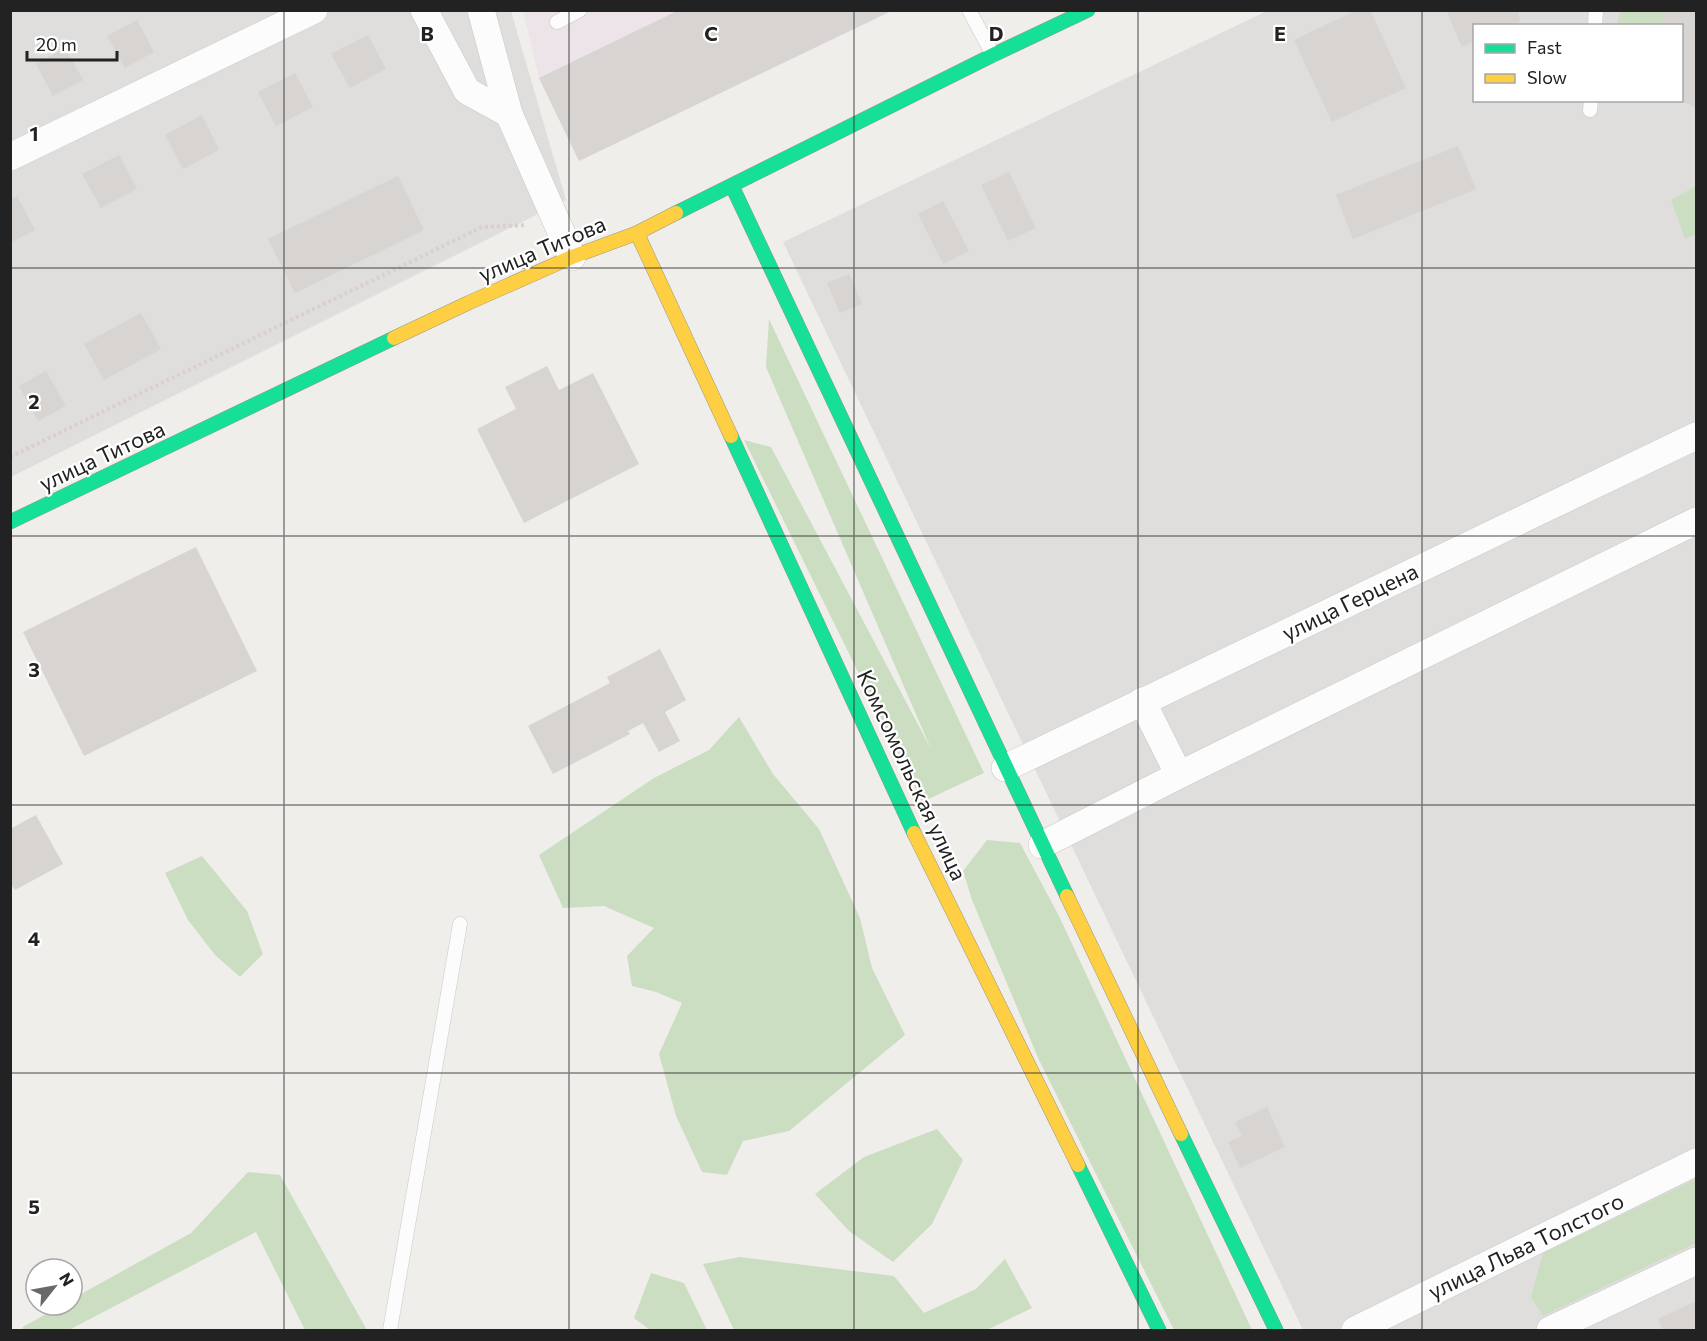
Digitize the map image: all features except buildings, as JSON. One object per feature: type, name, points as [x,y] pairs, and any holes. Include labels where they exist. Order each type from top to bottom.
[{"type":"street","points":[[10,157],[314,10]]},
{"type":"street","points":[[424,10],[467,91],[509,114]]},
{"type":"street","points":[[481,10],[509,114],[572,258]]},
{"type":"street","name":"улица Титова","points":[[10,522],[468,303],[637,233],[1088,10]]},
{"type":"street","points":[[732,186],[1005,768],[1276,1330]]},
{"type":"street","name":"Комсомольская улица","points":[[637,233],[910,824],[1159,1330]]},
{"type":"street","name":"улица Герцена","points":[[1005,768],[1696,436]]},
{"type":"street","points":[[1042,845],[1179,775],[1696,521]]},
{"type":"street","points":[[1142,701],[1179,775]]},
{"type":"street","name":"улица Льва Толстого","points":[[1355,1330],[1696,1162]]},
{"type":"street","points":[[1550,1330],[1696,1261]]},
{"type":"lane","points":[[557,22],[580,10]]},
{"type":"lane","points":[[969,10],[993,56]]},
{"type":"lane","points":[[390,1330],[460,924]]},
{"type":"path","points":[[10,457],[482,227],[556,224]]},
{"type":"shaded area","points":[[11,11],[511,11],[566,200],[11,477]]},
{"type":"shaded area","points":[[523,11],[893,11],[579,161],[539,78]]},
{"type":"shaded area","points":[[1267,11],[1696,11],[1696,1330],[1303,1330],[783,242]]},
{"type":"green space","points":[[1623,11],[1666,11],[1660,24],[1617,24],[1619,14]]},
{"type":"green space","points":[[1696,186],[1696,234],[1685,239],[1671,200]]},
{"type":"green space","points":[[769,319],[984,773],[922,802],[744,440],[771,447],[931,749],[766,367]]},
{"type":"green space","points":[[739,717],[773,774],[819,829],[860,918],[872,968],[905,1035],[789,1131],[743,1141],[727,1175],[702,1172],[676,1116],[659,1054],[682,1003],[656,992],[632,986],[627,956],[654,928],[604,906],[563,908],[539,855],[654,778],[709,750]]},
{"type":"green space","points":[[987,840],[1020,843],[1059,916],[1252,1330],[1174,1330],[1039,1060],[972,900],[963,871]]},
{"type":"green space","points":[[202,856],[247,911],[263,954],[240,977],[215,955],[188,920],[165,873]]},
{"type":"green space","points":[[937,1129],[963,1160],[932,1224],[893,1262],[849,1231],[815,1194],[864,1157]]},
{"type":"green space","points":[[248,1172],[280,1175],[367,1330],[305,1330],[256,1232],[69,1330],[22,1330],[23,1327],[41,1317],[84,1317],[84,1292],[191,1233]]},
{"type":"green space","points":[[1696,1179],[1696,1243],[1543,1316],[1531,1297],[1543,1253]]},
{"type":"green space","points":[[740,1257],[894,1276],[924,1313],[976,1289],[1005,1259],[1032,1308],[987,1330],[734,1330],[703,1264]]},
{"type":"green space","points":[[651,1273],[684,1283],[707,1330],[650,1330],[634,1318]]},
{"type":"traffic: fast","points":[[676,213],[1088,10]]},
{"type":"traffic: fast","points":[[732,186],[1067,896]]},
{"type":"traffic: fast","points":[[10,522],[394,338]]},
{"type":"traffic: fast","points":[[731,436],[914,833]]},
{"type":"traffic: fast","points":[[1181,1134],[1276,1330]]},
{"type":"traffic: fast","points":[[1078,1165],[1159,1330]]},
{"type":"traffic: slow","points":[[394,338],[572,257],[637,233],[676,213]]},
{"type":"traffic: slow","points":[[637,233],[731,436]]},
{"type":"traffic: slow","points":[[914,833],[1078,1165]]},
{"type":"traffic: slow","points":[[1067,896],[1181,1134]]}]
